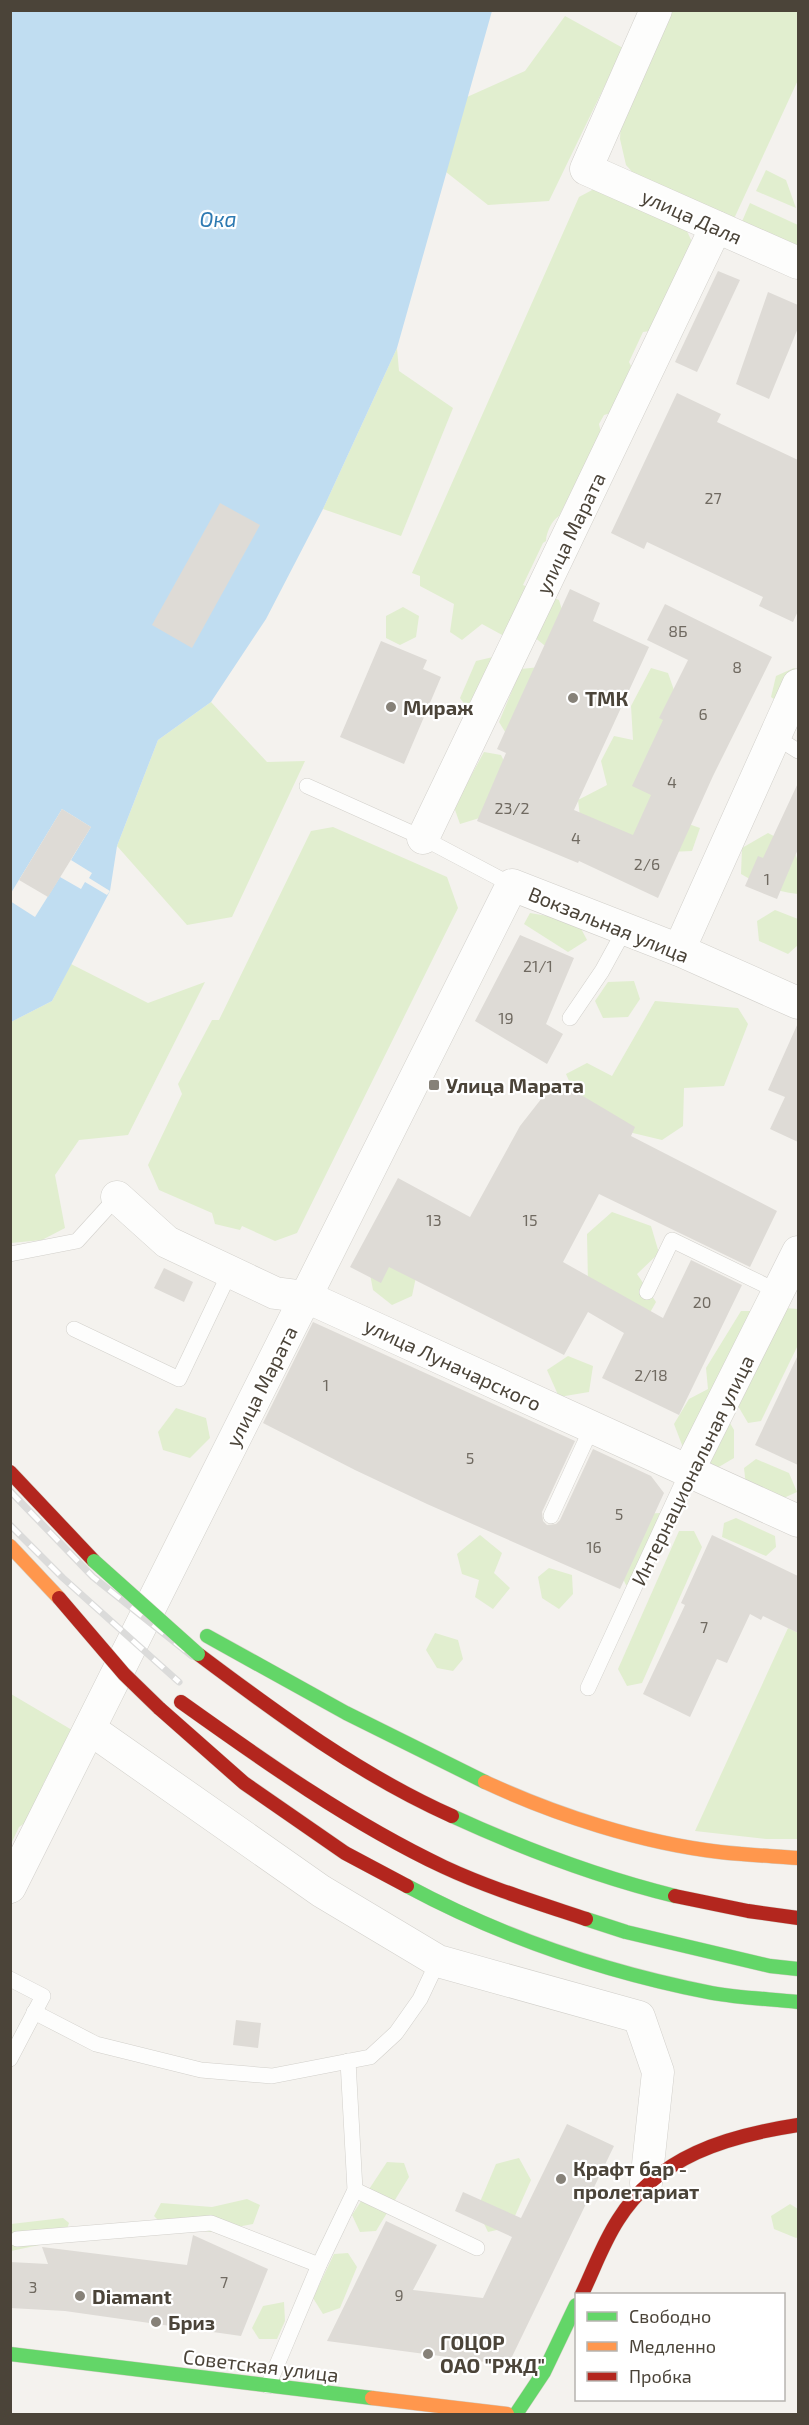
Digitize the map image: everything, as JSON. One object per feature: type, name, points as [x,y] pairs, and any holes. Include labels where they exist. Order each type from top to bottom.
[{"type":"main road","points":[[10,1472],[94,1561],[198,1654],[294,1724],[401,1790],[459,1820],[518,1845],[641,1887],[711,1905],[798,1918]]},
{"type":"main road","points":[[10,1546],[59,1598],[124,1674],[159,1708],[244,1783],[345,1853],[454,1911],[538,1946],[712,1993],[798,2002]]},
{"type":"main road","points":[[94,1561],[178,1617]]},
{"type":"main road","points":[[59,1598],[134,1662]]},
{"type":"main road","points":[[202,1632],[384,1734],[519,1797],[605,1828],[686,1848],[759,1857],[798,1858]]},
{"type":"main road","points":[[170,1693],[270,1766],[382,1834],[444,1867],[496,1889],[626,1932],[770,1966],[798,1969]]},
{"type":"main road","points":[[583,2293],[622,2213],[646,2184],[674,2162],[707,2145],[768,2129],[798,2125]]},
{"type":"main road","points":[[516,2415],[544,2372],[575,2308]]},
{"type":"main road","name":"Советская улица","points":[[10,2354],[507,2415]]},
{"type":"street","name":"улица Даля","points":[[656,10],[586,169],[798,262]]},
{"type":"street","name":"улица Марата","points":[[423,838],[716,227]]},
{"type":"street","points":[[679,951],[786,743],[798,685]]},
{"type":"street","name":"улица Марата","points":[[10,1887],[512,885]]},
{"type":"street","name":"Вокзальная улица","points":[[512,885],[679,951],[798,1003]]},
{"type":"street","name":"улица Луначарского","points":[[117,1197],[167,1242],[230,1272],[275,1293],[306,1297],[798,1521]]},
{"type":"street","name":"Интернациональная улица","points":[[688,1471],[798,1252]]},
{"type":"street","points":[[90,1729],[321,1892],[438,1960],[639,2017],[658,2072],[646,2184]]},
{"type":"lane","name":"Вокзальная улица","points":[[307,786],[423,838],[512,885]]},
{"type":"lane","points":[[570,1018],[602,971],[625,929]]},
{"type":"lane","points":[[10,1254],[77,1241],[117,1197]]},
{"type":"lane","points":[[647,1292],[672,1240],[779,1292]]},
{"type":"lane","points":[[74,1329],[179,1379],[230,1272]]},
{"type":"lane","points":[[551,1516],[592,1427]]},
{"type":"lane","name":"Интернациональная улица","points":[[588,1688],[688,1471]]},
{"type":"lane","points":[[34,2012],[96,2044],[201,2070],[272,2076],[370,2057],[396,2032],[420,1999],[438,1960]]},
{"type":"lane","points":[[10,1979],[43,1996],[10,2059]]},
{"type":"lane","points":[[267,2386],[319,2265],[355,2190],[348,2061]]},
{"type":"lane","points":[[355,2190],[477,2248]]},
{"type":"lane","points":[[17,2240],[211,2223],[319,2265]]},
{"type":"green space","points":[[667,11],[798,11],[798,80],[732,223],[642,183],[626,165],[620,139],[621,121]]},
{"type":"green space","points":[[565,16],[623,48],[549,201],[488,205],[446,172],[467,97],[525,71]]},
{"type":"green space","points":[[766,170],[786,180],[796,208],[756,191]]},
{"type":"green space","points":[[594,189],[679,226],[681,229],[686,229],[693,244],[650,331],[643,332],[629,362],[631,366],[611,413],[604,415],[599,424],[601,433],[559,516],[550,527],[546,541],[523,585],[559,600],[569,633],[561,649],[544,645],[528,632],[504,636],[482,624],[462,640],[450,632],[454,604],[420,586],[420,576],[412,573],[579,197]]},
{"type":"green space","points":[[750,203],[798,225],[798,252],[740,226]]},
{"type":"green space","points":[[397,348],[399,371],[453,408],[401,536],[323,509]]},
{"type":"green space","points":[[403,607],[419,616],[416,637],[400,645],[386,638],[386,616]]},
{"type":"green space","points":[[493,657],[470,712],[460,698],[476,661]]},
{"type":"green space","points":[[540,667],[507,735],[499,722],[521,669]]},
{"type":"green space","points":[[651,668],[668,673],[681,710],[669,817],[700,828],[692,851],[669,852],[615,863],[581,825],[578,800],[607,785],[601,761],[614,736],[633,740],[631,706]]},
{"type":"green space","points":[[794,668],[798,670],[790,710],[771,697],[776,676]]},
{"type":"green space","points":[[211,702],[267,762],[305,761],[232,917],[187,925],[117,846],[158,740]]},
{"type":"green space","points":[[484,752],[501,755],[507,767],[486,816],[460,824],[454,807]]},
{"type":"green space","points":[[333,827],[447,877],[458,908],[297,1233],[275,1241],[242,1226],[240,1230],[215,1224],[212,1213],[159,1190],[148,1165],[182,1094],[178,1084],[212,1020],[219,1020],[311,831]]},
{"type":"green space","points":[[768,833],[787,844],[796,856],[798,894],[783,892],[741,874],[742,848]]},
{"type":"green space","points":[[775,910],[798,919],[798,945],[788,954],[759,941],[757,921]]},
{"type":"green space","points":[[530,913],[577,921],[587,940],[568,952],[524,924]]},
{"type":"green space","points":[[71,964],[148,1003],[205,982],[128,1135],[79,1140],[55,1175],[65,1228],[42,1240],[11,1243],[11,1022],[52,1001]]},
{"type":"green space","points":[[634,981],[640,999],[628,1017],[603,1018],[595,1001],[608,982]]},
{"type":"green space","points":[[655,1001],[738,1008],[748,1024],[724,1086],[684,1088],[683,1126],[662,1140],[587,1122],[566,1074],[587,1063],[612,1076]]},
{"type":"green space","points":[[612,1212],[651,1226],[659,1253],[637,1274],[656,1302],[640,1330],[588,1283],[587,1234]]},
{"type":"green space","points":[[388,1258],[417,1272],[412,1296],[392,1305],[373,1290],[370,1274]]},
{"type":"green space","points":[[785,1308],[798,1309],[798,1345],[761,1421],[748,1423],[738,1406]]},
{"type":"green space","points":[[741,1311],[759,1311],[715,1397],[734,1430],[734,1458],[717,1468],[687,1458],[674,1424],[689,1399],[708,1389],[706,1368]]},
{"type":"green space","points":[[568,1356],[593,1366],[589,1392],[559,1397],[547,1370]]},
{"type":"green space","points":[[176,1408],[206,1418],[210,1438],[190,1458],[163,1450],[158,1432]]},
{"type":"green space","points":[[756,1459],[789,1473],[797,1492],[777,1501],[746,1486],[744,1468]]},
{"type":"green space","points":[[660,1513],[668,1527],[642,1586],[626,1585],[618,1568],[642,1514]]},
{"type":"green space","points":[[736,1518],[775,1536],[776,1547],[766,1556],[722,1537],[724,1523]]},
{"type":"green space","points":[[679,1531],[694,1531],[702,1547],[642,1683],[627,1686],[618,1669]]},
{"type":"green space","points":[[480,1535],[502,1553],[494,1573],[510,1588],[493,1609],[475,1597],[479,1580],[462,1574],[457,1554]]},
{"type":"green space","points":[[549,1568],[572,1575],[573,1594],[559,1609],[542,1598],[538,1577]]},
{"type":"green space","points":[[788,1628],[798,1633],[798,1839],[766,1839],[695,1831]]},
{"type":"green space","points":[[435,1633],[458,1640],[463,1659],[453,1671],[437,1668],[426,1650]]},
{"type":"green space","points":[[11,1694],[72,1730],[43,1784],[45,1786],[32,1818],[19,1827],[11,1844]]},
{"type":"green space","points":[[519,2158],[531,2180],[510,2227],[488,2232],[477,2209],[496,2164]]},
{"type":"green space","points":[[387,2162],[404,2163],[409,2177],[376,2231],[360,2232],[352,2215]]},
{"type":"green space","points":[[247,2199],[260,2205],[253,2224],[210,2232],[161,2223],[154,2216],[161,2203],[212,2207]]},
{"type":"green space","points":[[790,2204],[798,2209],[798,2237],[796,2238],[774,2229],[771,2216]]},
{"type":"green space","points":[[63,2218],[69,2223],[63,2240],[11,2251],[11,2224]]},
{"type":"green space","points":[[348,2253],[357,2267],[340,2308],[323,2314],[313,2298],[334,2254]]},
{"type":"green space","points":[[284,2302],[285,2321],[277,2339],[259,2339],[252,2328],[263,2306]]},
{"type":"water","name":"Ока","points":[[11,11],[492,11],[397,348],[323,509],[266,619],[211,702],[158,740],[117,846],[110,891],[52,1001],[11,1022]]},
{"type":"pier","points":[[62,809],[91,827],[71,860],[92,873],[89,878],[110,891],[107,895],[85,882],[81,889],[60,877],[35,917],[10,901],[11,893]]},
{"type":"building","points":[[718,271],[740,280],[697,372],[675,362]]},
{"type":"building","points":[[768,292],[798,305],[798,328],[769,399],[736,384]]},
{"type":"building","points":[[677,393],[721,414],[717,422],[798,460],[798,611],[793,622],[759,606],[763,597],[647,542],[644,549],[611,533]]},
{"type":"building","points":[[220,503],[260,525],[192,648],[152,625]]},
{"type":"building","points":[[570,589],[600,603],[593,621],[649,647],[574,810],[633,835],[651,795],[632,786],[663,720],[659,718],[688,660],[647,640],[665,604],[772,657],[713,776],[658,898],[579,861],[578,863],[477,821],[506,753],[497,749]]},
{"type":"building","name":"Мираж","points":[[381,641],[427,660],[423,669],[441,677],[404,764],[340,737]]},
{"type":"building","points":[[798,783],[798,849],[777,899],[745,886],[758,856],[763,858]]},
{"type":"building","points":[[62,809],[91,827],[48,897],[19,880]]},
{"type":"building","points":[[520,935],[574,958],[546,1024],[563,1034],[547,1064],[475,1021]]},
{"type":"building","points":[[798,1023],[798,1142],[770,1129],[785,1097],[768,1090]]},
{"type":"building","points":[[556,1080],[635,1127],[631,1136],[777,1211],[750,1267],[599,1194],[563,1262],[663,1318],[691,1260],[742,1285],[679,1415],[602,1378],[624,1333],[588,1312],[564,1355],[389,1267],[381,1283],[350,1267],[398,1178],[470,1217],[520,1126]]},
{"type":"building","points":[[164,1268],[193,1282],[184,1302],[154,1288]]},
{"type":"building","points":[[313,1322],[575,1441],[542,1512],[543,1521],[547,1525],[556,1524],[560,1520],[593,1449],[651,1476],[664,1493],[620,1589],[427,1504],[263,1423]]},
{"type":"building","points":[[798,1355],[798,1465],[755,1445]]},
{"type":"building","points":[[712,1535],[798,1576],[798,1633],[763,1616],[761,1620],[750,1614],[727,1663],[717,1659],[690,1717],[643,1694],[685,1605],[681,1603]]},
{"type":"building","points":[[236,2020],[261,2023],[258,2048],[233,2045]]},
{"type":"building","points":[[567,2124],[614,2146],[508,2365],[327,2341],[386,2221],[437,2245],[413,2290],[483,2298],[512,2237],[455,2211],[463,2192],[521,2218]]},
{"type":"building","points":[[193,2235],[268,2269],[241,2336],[65,2311],[10,2308],[10,2262],[48,2264],[42,2247],[187,2265]]},
{"type":"railway","points":[[10,1491],[93,1577],[192,1656]]},
{"type":"railway","points":[[10,1525],[63,1578],[179,1682]]},
{"type":"traffic: fast","points":[[94,1561],[198,1654]]},
{"type":"traffic: fast","points":[[207,1636],[346,1713],[485,1782]]},
{"type":"traffic: fast","points":[[452,1816],[562,1861],[675,1896]]},
{"type":"traffic: fast","points":[[407,1886],[517,1937],[633,1975],[712,1993],[798,2002]]},
{"type":"traffic: fast","points":[[586,1919],[626,1932],[770,1966],[798,1969]]},
{"type":"traffic: fast","points":[[516,2414],[544,2372],[575,2307]]},
{"type":"traffic: fast","points":[[10,2354],[372,2398]]},
{"type":"traffic: slow","points":[[10,1546],[59,1598]]},
{"type":"traffic: slow","points":[[485,1782],[541,1806],[630,1835],[690,1848],[798,1858]]},
{"type":"traffic: slow","points":[[372,2398],[507,2414]]},
{"type":"traffic: jam","points":[[10,1472],[94,1561]]},
{"type":"traffic: jam","points":[[59,1598],[124,1674],[159,1708]]},
{"type":"traffic: jam","points":[[198,1654],[289,1721],[352,1763],[452,1816]]},
{"type":"traffic: jam","points":[[181,1702],[309,1790],[409,1850],[478,1882],[586,1919]]},
{"type":"traffic: jam","points":[[159,1708],[244,1783],[345,1853],[407,1886]]},
{"type":"traffic: jam","points":[[675,1896],[748,1911],[798,1918]]},
{"type":"traffic: jam","points":[[582,2293],[618,2220],[634,2198],[653,2180],[674,2165],[720,2143],[746,2135],[798,2125]]},
{"type":"place","name":"ТМК","points":[[573,698]]},
{"type":"place","name":"Мираж","points":[[391,707]]},
{"type":"place","name":"Улица Марата","points":[[434,1085]]},
{"type":"place","name":"Крафт бар - пролетариат","points":[[561,2179]]},
{"type":"place","name":"Diamant","points":[[80,2296]]},
{"type":"place","name":"Бриз","points":[[156,2322]]},
{"type":"place","name":"ГОЦОР ОАО \"РЖД\"","points":[[428,2354]]}]
